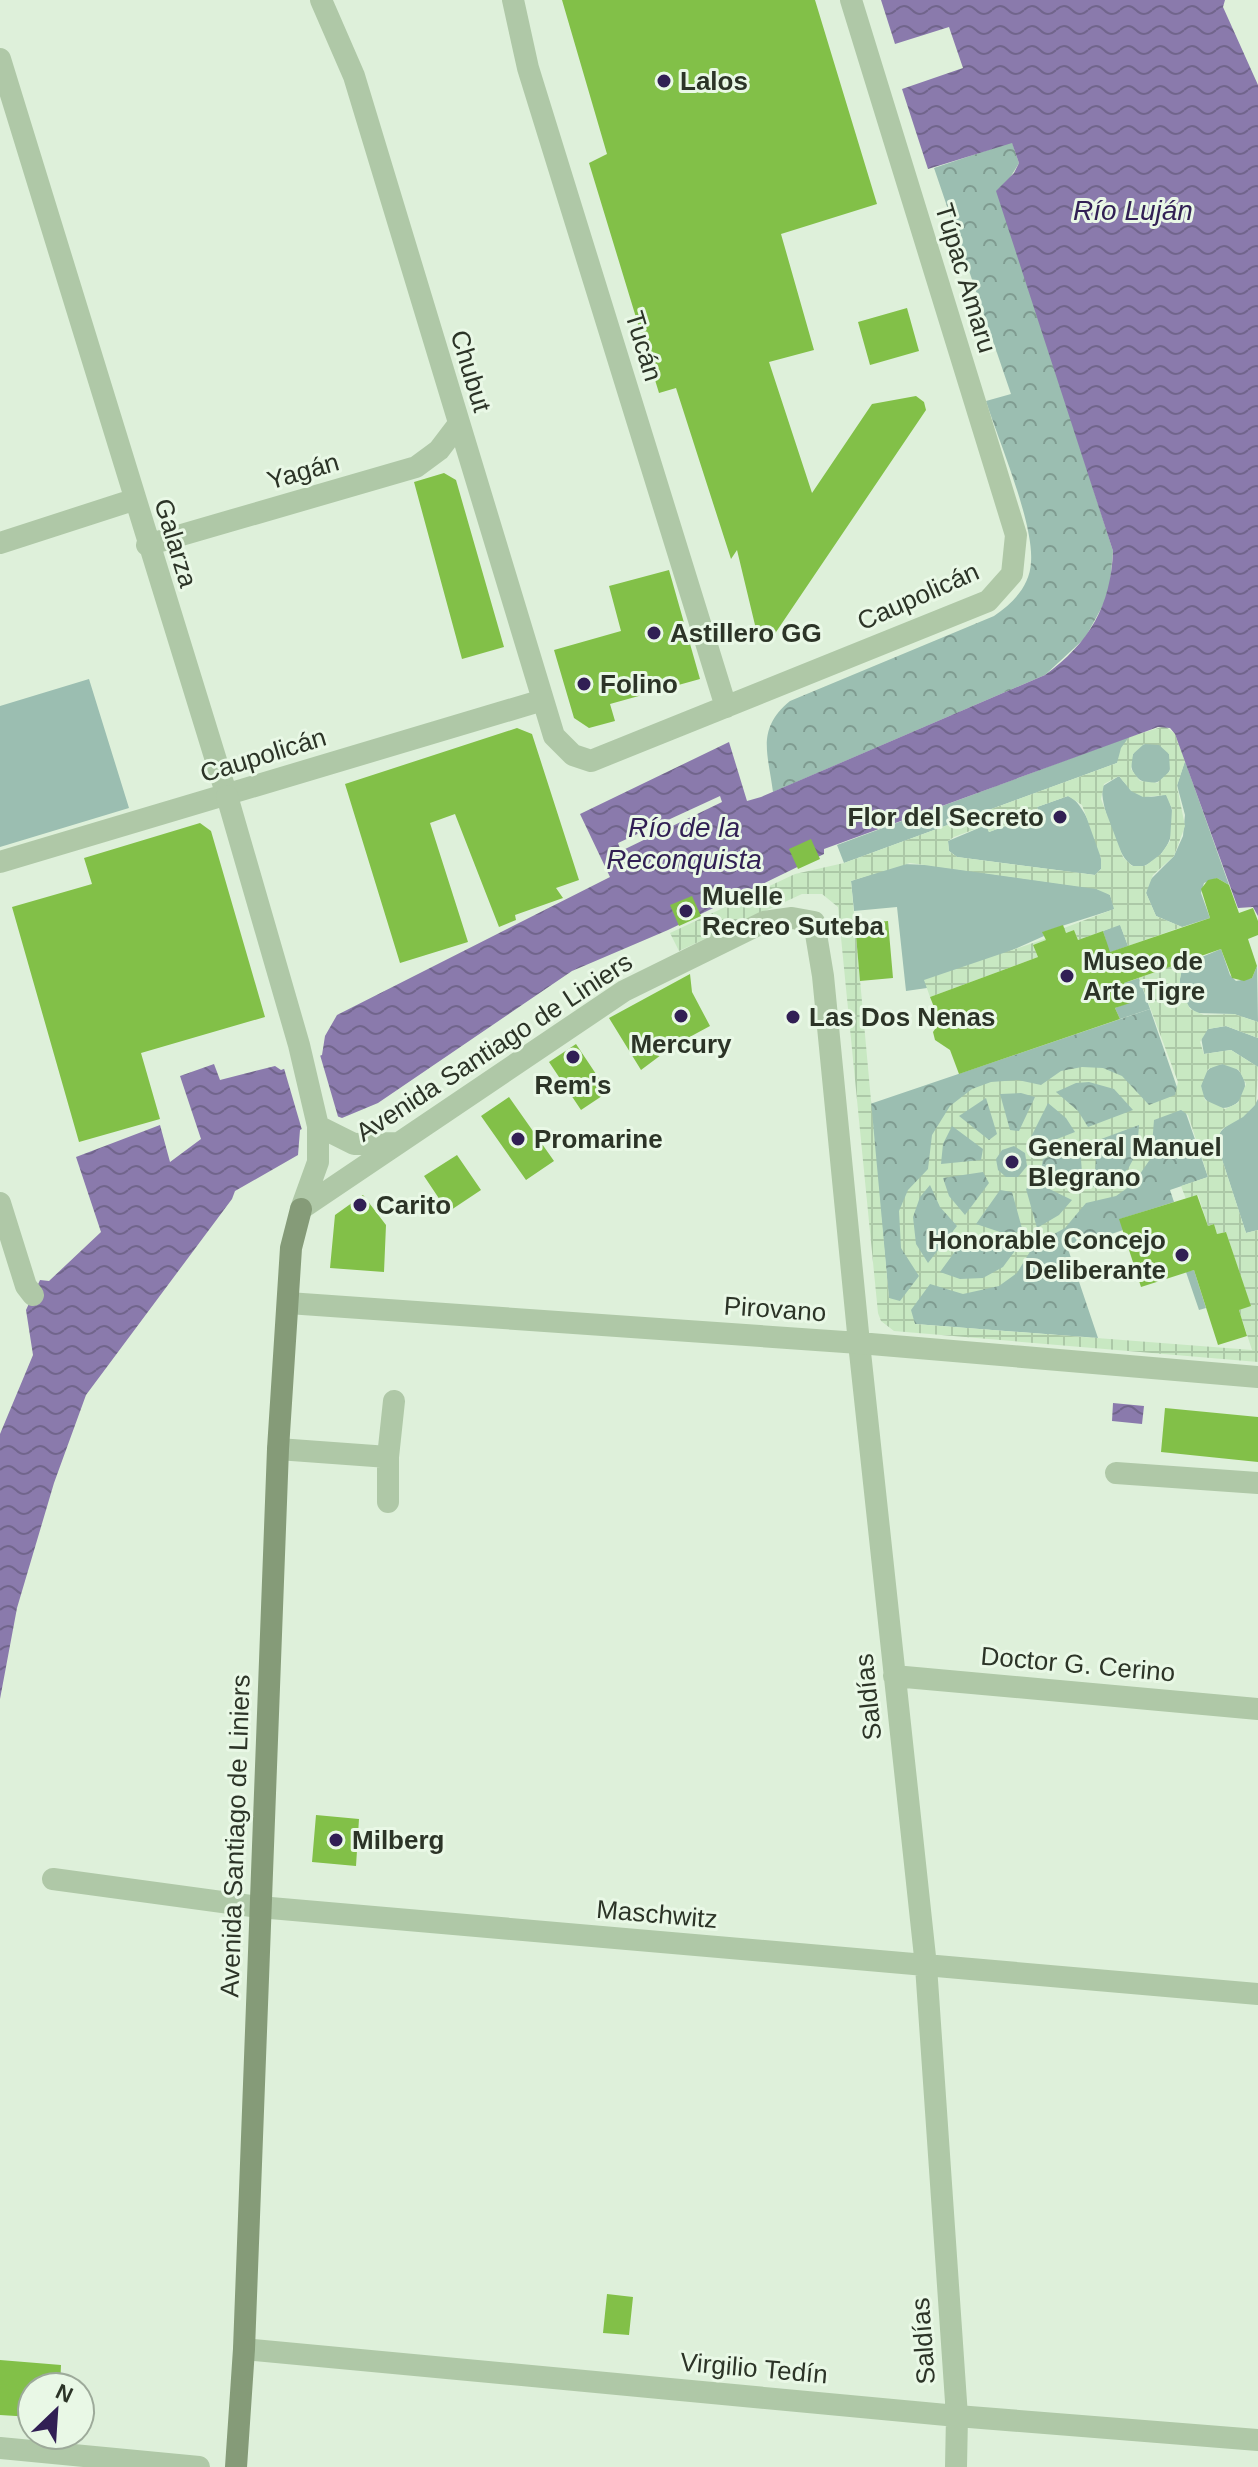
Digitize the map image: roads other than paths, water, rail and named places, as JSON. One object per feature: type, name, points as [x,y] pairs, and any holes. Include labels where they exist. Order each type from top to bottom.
[{"type":"main road","name":"Avenida Santiago de Liniers","points":[[236,2467],[244,2349],[278,1449],[291,1248],[301,1209]]},
{"type":"street","name":"Chubut","points":[[321,0],[354,76],[554,736],[573,755]]},
{"type":"street","name":"Tucán","points":[[513,0],[528,68],[726,707]]},
{"type":"street","name":"Túpac Amaru","points":[[851,0],[1016,535],[1012,574]]},
{"type":"street","name":"Galarza","points":[[0,59],[133,500],[227,796],[299,1045]]},
{"type":"street","name":"Yagán","points":[[147,545],[416,467],[439,450],[458,425]]},
{"type":"street","points":[[0,543],[133,500]]},
{"type":"street","name":"Caupolicán","points":[[573,755],[591,761],[988,601],[1012,574]]},
{"type":"street","name":"Caupolicán","points":[[0,862],[543,700]]},
{"type":"street","name":"Avenida Santiago de Liniers","points":[[301,1209],[624,991],[764,922],[792,918],[814,922]]},
{"type":"street","name":"Saldías","points":[[814,922],[823,976],[926,1966],[957,2416],[956,2467]]},
{"type":"street","name":"Avenida Santiago de Liniers","points":[[299,1045],[318,1126],[318,1162],[301,1209]]},
{"type":"street","points":[[318,1126],[354,1144],[397,1143]]},
{"type":"street","points":[[0,1203],[26,1286],[33,1295]]},
{"type":"street","name":"Pirovano","points":[[288,1303],[859,1343],[1258,1377]]},
{"type":"street","points":[[388,1502],[388,1457],[394,1401]]},
{"type":"street","points":[[278,1449],[388,1457]]},
{"type":"street","points":[[1116,1473],[1258,1483]]},
{"type":"street","name":"Doctor G. Cerino","points":[[894,1676],[1258,1709]]},
{"type":"street","name":"Maschwitz","points":[[53,1879],[259,1907],[1258,1994]]},
{"type":"street","name":"Virgilio Tedín","points":[[244,2349],[957,2416],[1258,2440]]},
{"type":"street","points":[[0,2448],[199,2467]]},
{"type":"water","points":[[881,0],[1225,0],[1223,7],[1258,85],[1258,916],[1253,907],[1238,908],[1175,734],[1170,728],[1158,727],[824,849],[824,854],[668,930],[572,971],[378,1103],[342,1118],[331,1114],[300,1130],[298,1155],[235,1191],[86,1395],[54,1483],[17,1608],[0,1699],[0,1434],[33,1355],[26,1310],[40,1280],[49,1281],[101,1232],[76,1157],[160,1125],[170,1162],[201,1139],[180,1076],[214,1064],[220,1080],[275,1066],[281,1070],[322,1055],[325,1036],[337,1015],[610,877],[580,814],[729,742],[747,801],[761,797],[1045,675],[1074,650],[1095,622],[1108,589],[1113,551],[996,191],[1014,173],[1019,163],[1012,143],[928,169],[902,89],[963,68],[949,27],[895,44]]},
{"type":"water","points":[[1113,1403],[1144,1406],[1142,1424],[1112,1421]]},
{"type":"place","name":"Lalos","points":[[664,81]]},
{"type":"place","name":"Astillero GG","points":[[654,633]]},
{"type":"place","name":"Folino","points":[[584,684]]},
{"type":"place","name":"Flor del Secreto","points":[[1060,817]]},
{"type":"place","name":"Muelle Recreo Suteba","points":[[686,911]]},
{"type":"place","name":"Museo de Arte Tigre","points":[[1067,976]]},
{"type":"place","name":"Mercury","points":[[681,1016]]},
{"type":"place","name":"Las Dos Nenas","points":[[793,1017]]},
{"type":"place","name":"Rem's","points":[[573,1057]]},
{"type":"place","name":"Promarine","points":[[518,1139]]},
{"type":"place","name":"General Manuel Blegrano","points":[[1012,1162]]},
{"type":"place","name":"Carito","points":[[360,1205]]},
{"type":"place","name":"Honorable Concejo Deliberante","points":[[1182,1255]]},
{"type":"place","name":"Milberg","points":[[336,1840]]},
{"type":"water label","name":"Río Luján","points":[[1133,210]]},
{"type":"water label","name":"Río de la Reconquista","points":[[684,843]]}]
